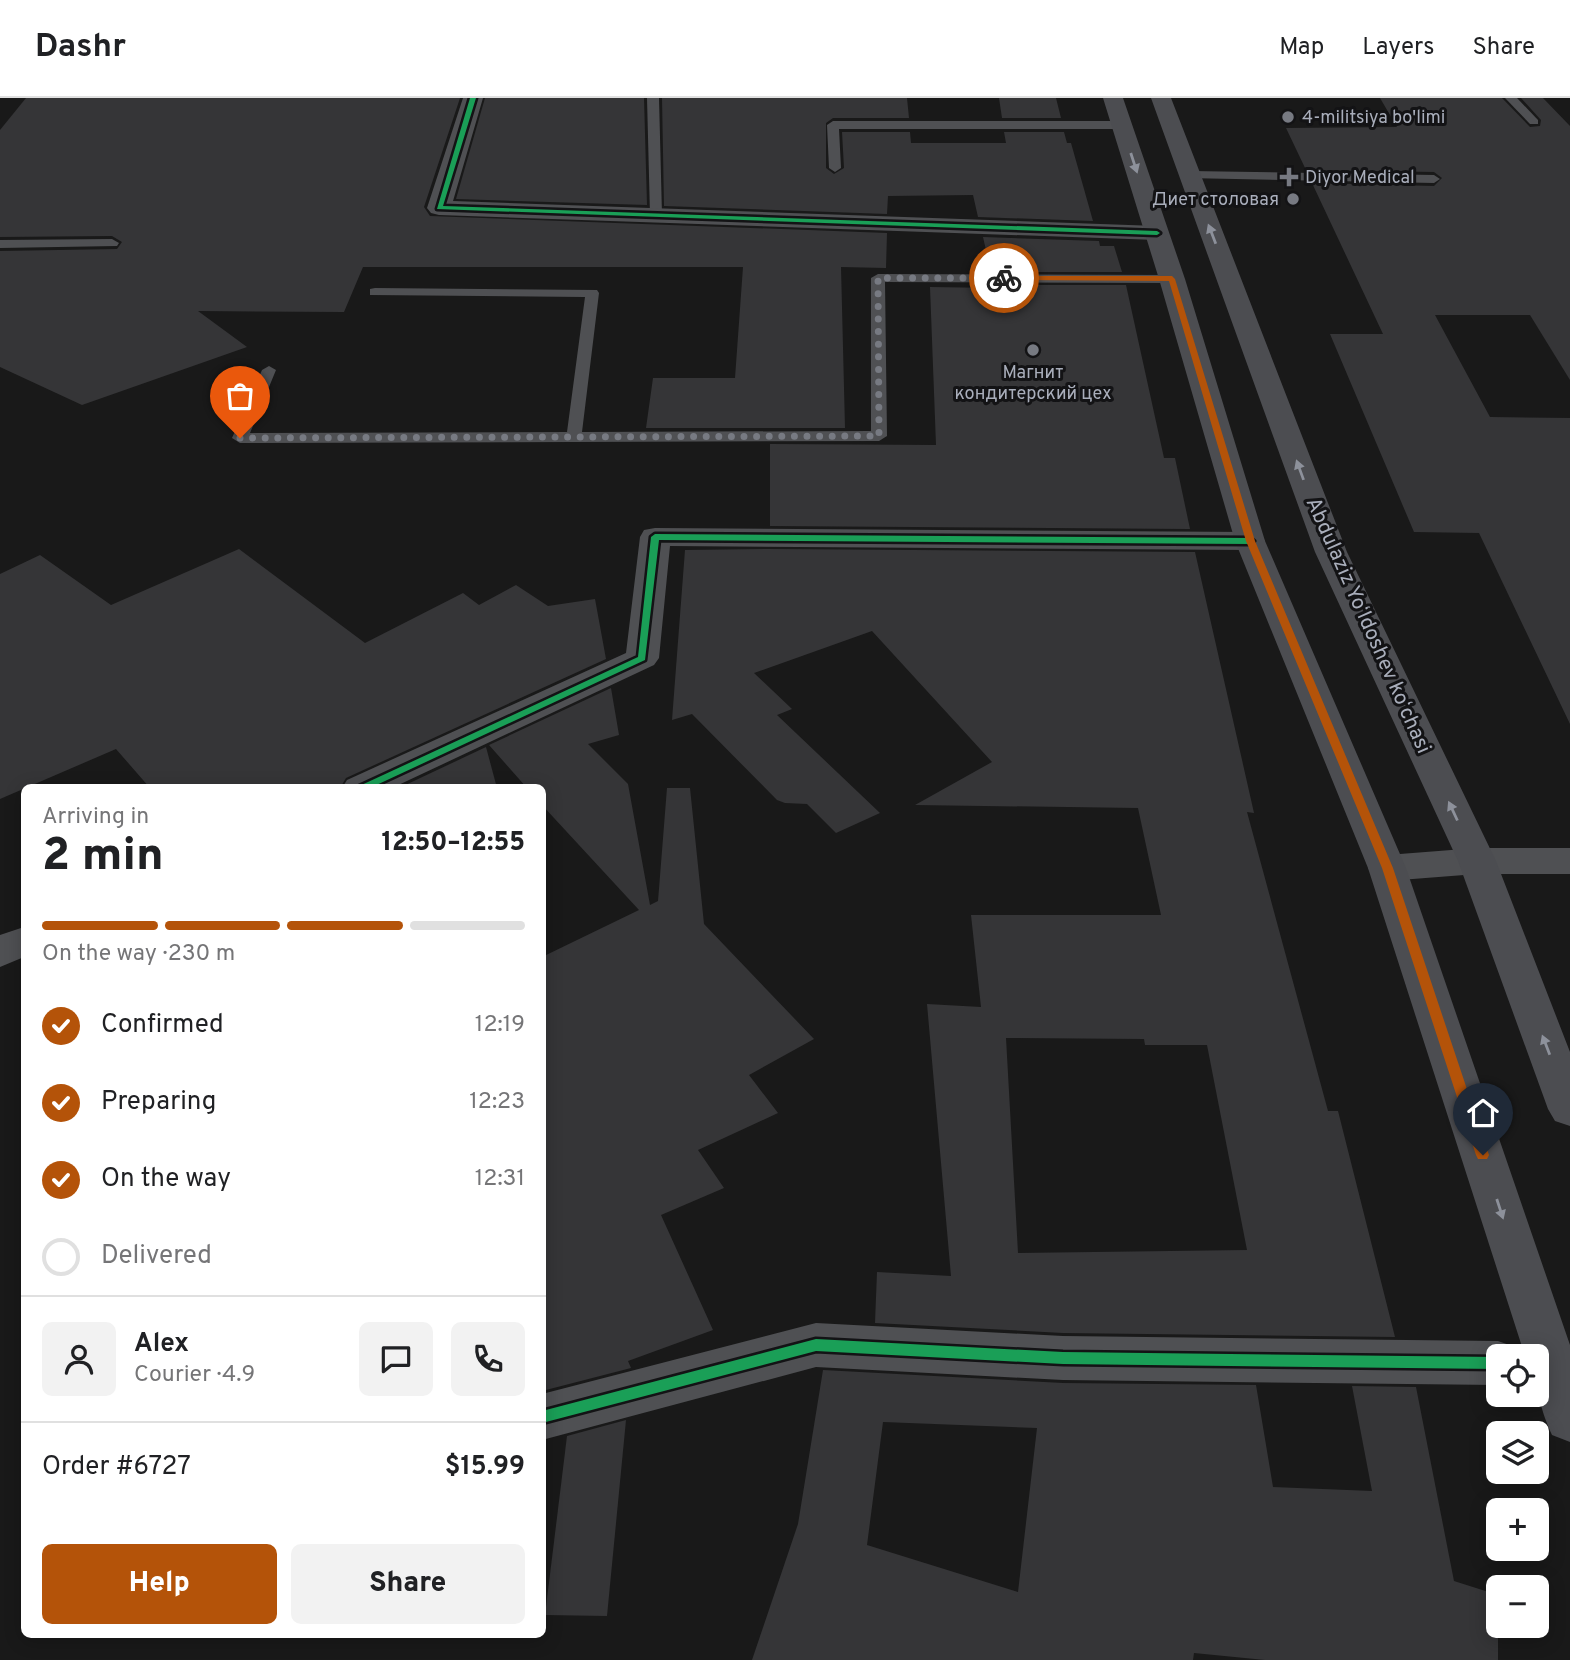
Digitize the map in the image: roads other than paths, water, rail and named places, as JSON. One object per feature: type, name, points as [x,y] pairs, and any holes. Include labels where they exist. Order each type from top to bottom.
[{"type":"main road","name":"Abdulaziz Yoʻldoshev koʻchasi","points":[[1161,98],[1190,175],[1201,279],[1250,541],[1387,868],[1538,1344]]},
{"type":"main road","name":"Abdulaziz Yoʻldoshev koʻchasi","points":[[1118,112],[1157,233],[1201,279],[1477,861],[1570,1109]]},
{"type":"main road","name":"Abdulaziz Yoʻldoshev koʻchasi","points":[[1549,1375],[1570,1419]]},
{"type":"street","points":[[473,98],[439,208],[1157,233]]},
{"type":"street","points":[[369,784],[642,658],[656,537],[1250,541]]},
{"type":"street","points":[[1387,868],[1477,861],[1570,861]]},
{"type":"street","points":[[0,952],[21,942]]},
{"type":"street","points":[[546,1416],[816,1345],[1063,1358],[1486,1363]]},
{"type":"lane","points":[[653,98],[656,215]]},
{"type":"lane","points":[[1511,98],[1534,122]]},
{"type":"lane","points":[[835,168],[833,125],[1118,112]]},
{"type":"lane","points":[[1190,175],[1434,179]]},
{"type":"lane","points":[[0,244],[112,243]]},
{"type":"lane","points":[[270,370],[240,438],[879,436],[878,278],[1201,279]]},
{"type":"lane","points":[[375,292],[593,293],[573,437]]},
{"type":"place","name":"4-militsiya bo'limi","points":[[1288,117]]},
{"type":"place","name":"Diyor Medical","points":[[1289,177]]},
{"type":"place","name":"Диет столовая","points":[[1293,199]]},
{"type":"place","name":"Магнит кондитерский цех","points":[[1033,350]]}]
